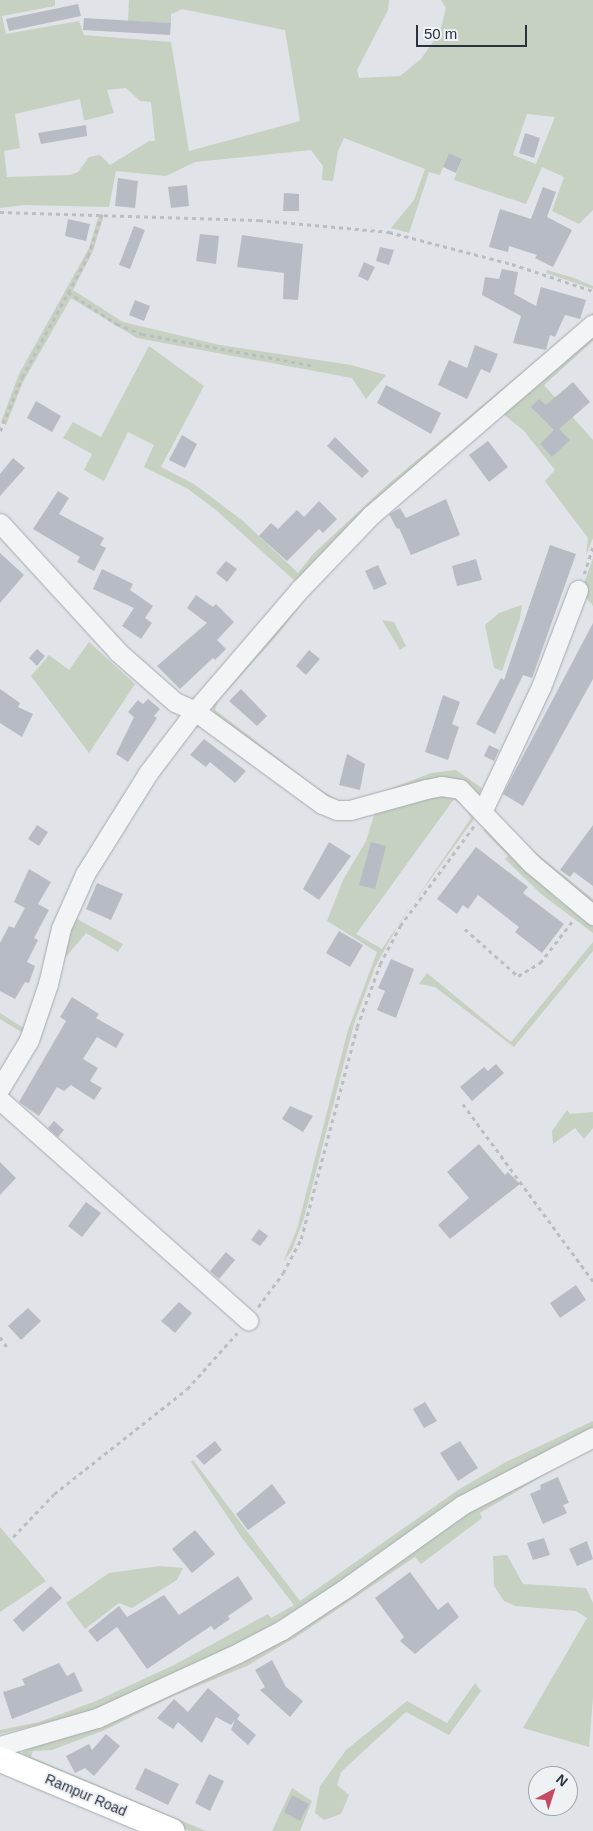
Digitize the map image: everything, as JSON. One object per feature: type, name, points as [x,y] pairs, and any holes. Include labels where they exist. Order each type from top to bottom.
[{"type":"main road","name":"Rampur Road","points":[[0,1759],[172,1831]]},
{"type":"street","points":[[0,1088],[29,1040],[48,984],[61,928],[84,874],[148,773],[195,711],[300,589],[371,515],[593,324]]},
{"type":"street","points":[[0,524],[118,652],[175,702],[195,711],[322,804],[337,810],[366,807],[441,786],[460,789],[483,810],[532,864],[588,911]]},
{"type":"street","points":[[483,810],[541,686],[578,590]]},
{"type":"street","points":[[0,1100],[248,1320]]},
{"type":"street","points":[[0,1746],[97,1718],[238,1654],[282,1630],[343,1590],[462,1505],[593,1437]]},
{"type":"path","points":[[0,212],[258,220],[389,232],[512,264],[593,291]]},
{"type":"path","points":[[0,431],[22,377],[92,247],[102,214]]},
{"type":"path","points":[[68,292],[117,324],[142,334],[314,366]]},
{"type":"path","points":[[578,590],[593,546]]},
{"type":"path","points":[[13,1537],[54,1494],[187,1389],[248,1320],[284,1273],[301,1239],[357,1027],[380,964],[400,926],[483,810]]},
{"type":"path","points":[[465,929],[518,976],[540,962],[588,911]]},
{"type":"path","points":[[463,1104],[593,1281]]},
{"type":"path","points":[[0,1337],[7,1347]]},
{"type":"green space","points":[[0,0],[55,0],[55,6],[2,16],[6,34],[79,21],[84,35],[171,42],[189,151],[300,121],[285,30],[182,9],[171,14],[171,23],[128,21],[129,0],[389,0],[388,10],[357,70],[359,78],[400,76],[421,59],[440,32],[446,8],[441,0],[593,0],[593,210],[579,224],[552,211],[564,177],[542,167],[526,204],[454,180],[462,159],[449,153],[440,175],[429,172],[409,233],[391,228],[414,200],[425,169],[344,138],[338,151],[333,181],[322,180],[323,166],[311,150],[195,162],[166,176],[116,171],[109,207],[24,205],[0,208]],"holes":[[[126,88],[140,101],[151,102],[155,141],[149,141],[110,165],[100,155],[89,157],[78,172],[70,175],[7,177],[4,151],[20,148],[15,114],[80,99],[84,120],[87,120],[114,113],[107,90]],[[527,114],[555,117],[536,164],[513,155]]]},
{"type":"green space","points":[[98,218],[103,218],[93,251],[73,290],[123,322],[220,345],[351,365],[386,375],[366,399],[352,378],[137,338],[71,298],[23,382],[6,425],[1,422],[19,374],[89,248]]},
{"type":"green space","points":[[547,270],[574,278],[593,286],[593,289],[546,273]]},
{"type":"green space","points":[[593,313],[593,319],[295,581],[216,510],[188,489],[144,467],[154,445],[128,432],[104,481],[84,470],[92,454],[63,438],[73,422],[101,437],[149,346],[204,386],[161,467],[194,484],[243,521],[298,573],[313,554],[386,486]]},
{"type":"green space","points":[[593,332],[593,341],[544,385],[593,440],[593,538],[586,555],[588,538],[545,481],[555,470],[524,431],[501,412]]},
{"type":"green space","points":[[448,461],[386,512],[309,594],[280,632],[218,701],[215,710],[317,788],[341,802],[359,801],[431,773],[456,770],[482,788],[478,796],[530,848],[593,899],[593,908],[576,895],[465,785],[358,804],[335,803],[213,712],[213,702],[275,629],[384,509]]},
{"type":"green space","points":[[593,558],[593,606],[581,592]]},
{"type":"green space","points":[[522,605],[520,618],[502,671],[494,668],[485,625],[499,613]]},
{"type":"green space","points":[[382,620],[394,622],[406,646],[400,650]]},
{"type":"green space","points":[[89,642],[135,684],[89,753],[31,676],[49,655],[69,670]]},
{"type":"green space","points":[[196,724],[206,725],[217,732],[321,810],[320,813],[208,730],[198,727],[188,732],[112,843],[79,902],[75,918],[123,944],[118,952],[86,933],[65,958],[36,1046],[3,1099],[182,1258],[178,1262],[0,1104],[1,1095],[28,1050],[41,1020],[67,926],[87,880],[160,764],[186,730]]},
{"type":"green space","points":[[439,793],[455,796],[475,816],[413,904],[471,818],[466,808],[454,799],[356,934],[382,949],[398,926],[375,967],[354,1024],[304,1218],[292,1250],[283,1262],[297,1229],[348,1030],[377,952],[327,921],[343,880],[366,841],[375,812]]},
{"type":"green space","points":[[487,829],[557,899],[593,926],[593,933],[541,894],[505,859],[508,856],[483,830]]},
{"type":"green space","points":[[593,942],[593,951],[514,1047],[435,987],[419,984],[427,973],[511,1042]]},
{"type":"green space","points":[[0,1013],[25,1029],[23,1033],[0,1019]]},
{"type":"green space","points":[[567,1110],[570,1114],[593,1112],[593,1128],[584,1139],[575,1128],[553,1144],[552,1131]]},
{"type":"green space","points":[[593,1421],[593,1430],[248,1639],[88,1713],[0,1734],[0,1730],[39,1722],[96,1701],[174,1665],[268,1614],[271,1618],[294,1605],[242,1538],[191,1462],[193,1460],[300,1601],[458,1490],[506,1462]]},
{"type":"green space","points":[[593,1446],[480,1513],[482,1518],[421,1564],[415,1557],[296,1637],[247,1666],[173,1696],[105,1730],[52,1750],[33,1751],[31,1757],[206,1831],[190,1831],[23,1762],[23,1752],[29,1748],[142,1706],[464,1510]]},
{"type":"green space","points":[[0,1527],[46,1581],[0,1612]]},
{"type":"green space","points":[[507,1555],[523,1584],[586,1588],[593,1603],[593,1697],[589,1747],[523,1728],[587,1618],[576,1611],[515,1606],[504,1601],[494,1586],[493,1556]]},
{"type":"green space","points":[[160,1566],[183,1568],[177,1580],[132,1608],[119,1603],[85,1629],[66,1603],[109,1573]]},
{"type":"green space","points":[[475,1683],[481,1691],[449,1735],[406,1712],[341,1772],[337,1785],[349,1795],[341,1814],[324,1820],[315,1813],[320,1786],[346,1750],[407,1701],[447,1723]]},
{"type":"green space","points":[[292,1788],[312,1801],[300,1831],[272,1831]]},
{"type":"building","points":[[78,4],[81,16],[9,31],[6,19]]},
{"type":"building","points":[[84,18],[171,23],[170,35],[83,30]]},
{"type":"building","points":[[86,125],[87,136],[41,144],[38,133]]},
{"type":"building","points":[[525,133],[540,138],[534,158],[519,153]]},
{"type":"building","points":[[449,153],[462,159],[456,173],[443,167]]},
{"type":"building","points":[[118,178],[138,181],[135,208],[115,206]]},
{"type":"building","points":[[187,185],[189,206],[171,208],[168,187]]},
{"type":"building","points":[[543,187],[556,192],[547,217],[572,230],[553,267],[535,258],[537,255],[509,246],[508,252],[489,247],[500,209],[531,219]]},
{"type":"building","points":[[284,193],[299,194],[299,211],[283,211]]},
{"type":"building","points":[[68,219],[90,224],[86,241],[65,236]]},
{"type":"building","points":[[134,226],[145,230],[130,269],[119,265]]},
{"type":"building","points":[[200,234],[219,236],[216,264],[196,261]]},
{"type":"building","points":[[242,235],[303,244],[298,300],[283,299],[284,273],[237,267]]},
{"type":"building","points":[[380,247],[394,250],[389,265],[376,261]]},
{"type":"building","points":[[364,262],[375,267],[368,281],[358,276]]},
{"type":"building","points":[[502,269],[518,272],[514,294],[536,306],[541,287],[586,300],[580,319],[565,315],[555,337],[550,335],[546,350],[513,343],[521,316],[482,295],[485,277],[499,279]]},
{"type":"building","points":[[135,300],[150,306],[144,321],[129,315]]},
{"type":"building","points":[[475,345],[498,354],[490,373],[481,369],[467,399],[438,385],[449,360],[467,368]]},
{"type":"building","points":[[573,382],[590,402],[559,429],[570,440],[552,457],[540,444],[554,430],[531,407],[539,399],[546,405]]},
{"type":"building","points":[[386,385],[441,413],[431,434],[377,403]]},
{"type":"building","points":[[36,401],[61,416],[52,432],[27,418]]},
{"type":"building","points":[[182,435],[197,444],[185,468],[169,460]]},
{"type":"building","points":[[335,437],[369,471],[362,478],[327,446]]},
{"type":"building","points":[[488,441],[508,467],[489,482],[469,455]]},
{"type":"building","points":[[13,458],[25,468],[0,496],[0,474]]},
{"type":"building","points":[[58,491],[69,498],[59,514],[104,538],[100,545],[106,548],[94,571],[77,562],[80,557],[33,529]]},
{"type":"building","points":[[446,499],[460,535],[411,555],[399,528],[397,529],[389,514],[400,508],[406,518]]},
{"type":"building","points":[[319,501],[337,519],[323,533],[319,529],[287,561],[259,536],[271,523],[278,529],[297,510],[304,517]]},
{"type":"building","points":[[550,545],[576,554],[532,678],[523,675],[495,734],[476,724],[501,678],[504,680]]},
{"type":"building","points":[[0,553],[24,575],[0,603]]},
{"type":"building","points":[[476,559],[482,580],[457,586],[452,566]]},
{"type":"building","points":[[226,561],[237,569],[227,582],[216,573]]},
{"type":"building","points":[[378,565],[387,584],[374,590],[365,571]]},
{"type":"building","points":[[102,569],[133,584],[130,590],[153,606],[145,618],[152,623],[141,639],[122,626],[134,608],[93,589]]},
{"type":"building","points":[[196,595],[213,607],[216,604],[234,622],[217,640],[226,649],[215,660],[213,658],[180,689],[157,666],[207,623],[187,608]]},
{"type":"building","points":[[593,623],[593,679],[523,806],[503,794]]},
{"type":"building","points":[[37,649],[45,656],[37,666],[29,658]]},
{"type":"building","points":[[309,650],[320,659],[306,675],[296,666]]},
{"type":"building","points":[[0,689],[20,703],[18,707],[33,714],[22,737],[0,723]]},
{"type":"building","points":[[241,689],[267,716],[257,726],[229,701]]},
{"type":"building","points":[[443,695],[460,702],[452,724],[459,727],[448,760],[425,752]]},
{"type":"building","points":[[148,699],[160,709],[154,716],[157,718],[128,762],[116,754],[134,717],[128,712],[138,700],[143,704]]},
{"type":"building","points":[[204,739],[246,771],[235,783],[210,762],[206,767],[190,755]]},
{"type":"building","points":[[489,745],[499,750],[494,761],[484,756]]},
{"type":"building","points":[[347,754],[365,764],[360,790],[339,785]]},
{"type":"building","points":[[37,825],[48,832],[39,846],[28,839]]},
{"type":"building","points":[[593,825],[593,886],[574,872],[570,877],[560,870]]},
{"type":"building","points":[[329,842],[351,856],[319,900],[303,889]]},
{"type":"building","points":[[371,842],[386,846],[375,889],[359,885]]},
{"type":"building","points":[[476,847],[528,887],[523,893],[564,924],[542,953],[515,932],[519,927],[478,895],[468,909],[463,905],[457,914],[437,899]]},
{"type":"building","points":[[29,869],[51,882],[38,904],[49,910],[34,938],[38,940],[27,962],[35,966],[29,983],[25,982],[15,999],[0,991],[0,943],[9,926],[14,928],[25,908],[14,902]]},
{"type":"building","points":[[97,883],[123,894],[111,920],[86,909]]},
{"type":"building","points":[[339,931],[363,945],[350,967],[326,953]]},
{"type":"building","points":[[391,959],[414,969],[396,1018],[377,1010],[385,991],[378,988]]},
{"type":"building","points":[[72,997],[99,1014],[96,1018],[124,1034],[116,1048],[97,1037],[83,1059],[98,1068],[90,1081],[102,1088],[94,1100],[71,1085],[64,1091],[57,1087],[39,1116],[19,1102],[66,1021],[60,1017]]},
{"type":"building","points":[[496,1064],[504,1073],[472,1101],[460,1087],[484,1067],[488,1071]]},
{"type":"building","points":[[290,1106],[313,1116],[303,1132],[282,1119]]},
{"type":"building","points":[[54,1121],[64,1130],[58,1137],[48,1128]]},
{"type":"building","points":[[479,1144],[505,1175],[508,1172],[520,1184],[450,1239],[438,1225],[469,1198],[447,1172]]},
{"type":"building","points":[[0,1162],[16,1178],[0,1195]]},
{"type":"building","points":[[86,1202],[101,1213],[82,1237],[68,1226]]},
{"type":"building","points":[[259,1229],[268,1236],[260,1246],[251,1240]]},
{"type":"building","points":[[226,1252],[235,1260],[219,1279],[210,1271]]},
{"type":"building","points":[[576,1285],[586,1300],[560,1318],[550,1303]]},
{"type":"building","points":[[179,1302],[192,1313],[175,1333],[161,1321]]},
{"type":"building","points":[[28,1308],[41,1321],[21,1340],[8,1326]]},
{"type":"building","points":[[425,1402],[437,1421],[424,1428],[413,1409]]},
{"type":"building","points":[[215,1441],[222,1450],[204,1465],[196,1456]]},
{"type":"building","points":[[460,1441],[478,1468],[458,1481],[440,1453]]},
{"type":"building","points":[[558,1477],[569,1503],[563,1505],[567,1513],[543,1524],[530,1494],[541,1489],[540,1485]]},
{"type":"building","points":[[272,1484],[286,1503],[248,1530],[236,1514]]},
{"type":"building","points":[[195,1530],[215,1554],[192,1573],[172,1549]]},
{"type":"building","points":[[544,1538],[550,1555],[533,1560],[527,1543]]},
{"type":"building","points":[[587,1541],[593,1559],[577,1566],[569,1549]]},
{"type":"building","points":[[410,1572],[438,1610],[448,1602],[459,1617],[415,1654],[400,1641],[404,1637],[375,1598]]},
{"type":"building","points":[[238,1576],[253,1599],[228,1616],[230,1619],[214,1630],[211,1626],[147,1669],[117,1627],[97,1642],[88,1631],[119,1606],[127,1617],[164,1595],[179,1615]]},
{"type":"building","points":[[51,1586],[62,1598],[23,1632],[13,1620]]},
{"type":"building","points":[[272,1660],[286,1687],[303,1701],[290,1717],[260,1690],[265,1687],[255,1670]]},
{"type":"building","points":[[59,1663],[67,1676],[74,1672],[83,1691],[12,1719],[3,1692],[25,1685],[22,1679]]},
{"type":"building","points":[[208,1688],[240,1715],[237,1719],[256,1735],[248,1745],[231,1730],[235,1720],[231,1725],[216,1717],[202,1743],[178,1722],[173,1729],[157,1718],[174,1699],[188,1712]]},
{"type":"building","points":[[106,1734],[120,1746],[94,1776],[85,1768],[75,1773],[66,1756],[89,1744],[92,1750]]},
{"type":"building","points":[[145,1768],[179,1784],[168,1805],[135,1789]]},
{"type":"building","points":[[209,1774],[224,1781],[210,1811],[195,1803]]},
{"type":"building","points":[[292,1795],[309,1804],[300,1821],[284,1812]]}]
